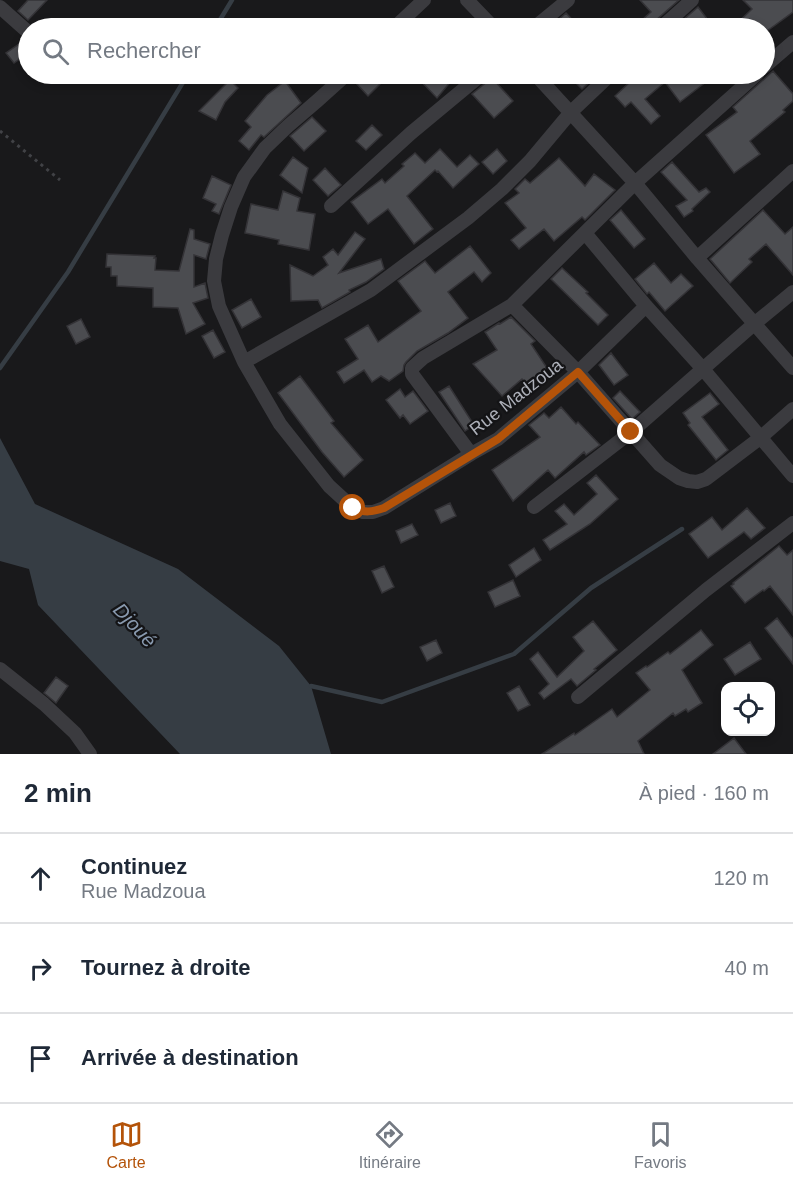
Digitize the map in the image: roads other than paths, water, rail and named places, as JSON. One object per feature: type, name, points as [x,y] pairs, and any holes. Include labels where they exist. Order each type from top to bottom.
[{"type":"street","points":[[405,18],[424,0]]},
{"type":"street","points":[[467,0],[484,18]]},
{"type":"street","points":[[546,18],[568,0]]},
{"type":"street","points":[[672,18],[693,0]]},
{"type":"street","points":[[0,7],[18,23]]},
{"type":"street","points":[[775,58],[793,42]]},
{"type":"street","points":[[336,84],[265,148],[244,177],[231,207],[218,251],[214,281],[219,306],[244,362],[371,290],[468,218],[530,161],[571,112],[600,84]]},
{"type":"street","points":[[331,206],[411,133],[470,84]]},
{"type":"street","points":[[544,84],[635,183],[793,368]]},
{"type":"street","points":[[471,454],[412,374],[412,368],[423,358],[512,306],[635,183],[746,84]]},
{"type":"street","points":[[697,258],[793,171]]},
{"type":"street","points":[[585,233],[793,476]]},
{"type":"street","points":[[534,507],[631,432],[793,292]]},
{"type":"street","points":[[512,306],[578,372],[660,465],[678,478],[697,482],[706,479],[760,438],[793,409]]},
{"type":"street","name":"Rue Madzoua","points":[[244,362],[280,424],[329,486],[353,508],[363,512],[373,512],[384,508],[498,439],[578,372],[646,306]]},
{"type":"street","points":[[578,697],[706,590],[793,523]]},
{"type":"street","points":[[0,669],[75,732],[90,754]]},
{"type":"water","name":"Djoué","points":[[0,438],[35,504],[178,569],[279,646],[311,686],[331,754],[180,754],[38,605],[29,569],[0,561]]},
{"type":"waterway","points":[[221,18],[232,0]]},
{"type":"waterway","points":[[0,368],[68,272],[182,84]]},
{"type":"waterway","points":[[311,686],[382,702],[514,654],[591,588],[682,529]]}]
